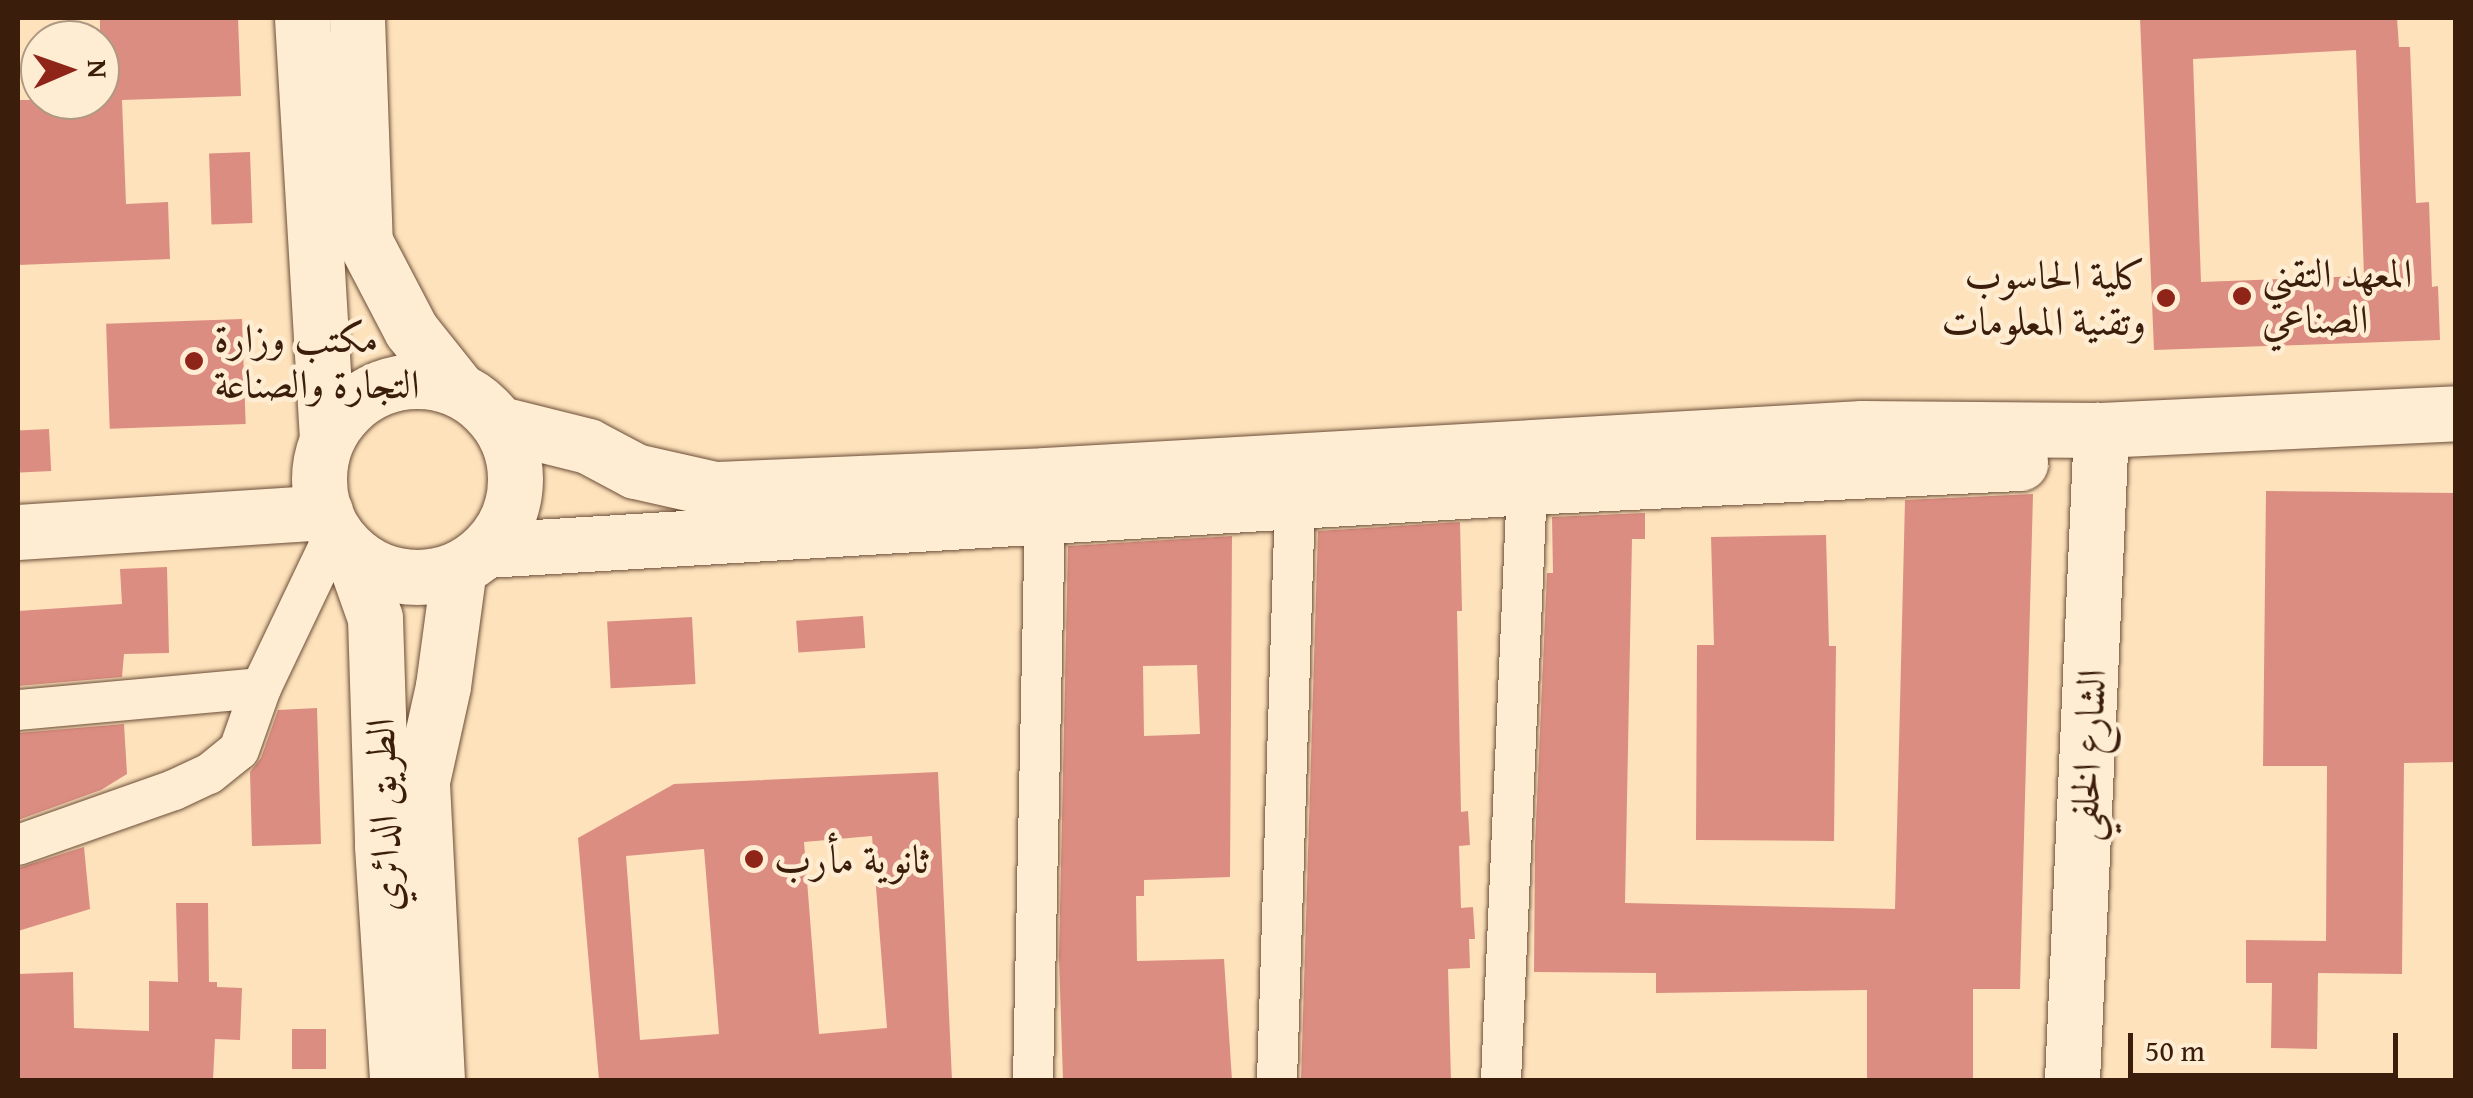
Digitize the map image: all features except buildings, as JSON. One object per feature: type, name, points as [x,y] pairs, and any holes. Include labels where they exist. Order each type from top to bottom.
[{"type":"street","points":[[302,18],[327,438],[320,487],[337,533],[392,575],[438,576],[473,559],[1045,495],[1865,450],[2102,430],[2456,413]]},
{"type":"street","points":[[357,18],[365,242],[411,330],[458,389],[482,404],[500,424],[511,449],[516,476],[503,528],[473,559]]},
{"type":"street","points":[[327,438],[341,416],[383,386],[408,380],[458,389]]},
{"type":"street","points":[[500,424],[588,446],[635,471],[715,489],[1296,502],[1525,468]]},
{"type":"street","name":"الشارع الخلفي","points":[[2072,1080],[2102,430]]},
{"type":"street","points":[[1501,1080],[1525,468]]},
{"type":"street","points":[[1032,1080],[1045,495]]},
{"type":"street","points":[[1277,1080],[1296,502]]},
{"type":"street","points":[[18,532],[337,533]]},
{"type":"street","points":[[18,846],[208,774],[239,750],[261,688],[337,533]]},
{"type":"street","name":"الطريق الدائري","points":[[337,533],[375,618],[382,846],[397,1080]]},
{"type":"street","name":"الطريق الدائري","points":[[436,1080],[422,781],[473,559]]},
{"type":"street","points":[[18,710],[261,688]]},
{"type":"place","name":"المعهد التقني الصناعي","points":[[2242,296]]},
{"type":"place","name":"كلية الحاسوب وتقنية المعلومات","points":[[2166,298]]},
{"type":"place","name":"مكتب وزارة التجارة والصناعة","points":[[194,361]]},
{"type":"place","name":"ثانوية مأرب","points":[[754,859]]}]
